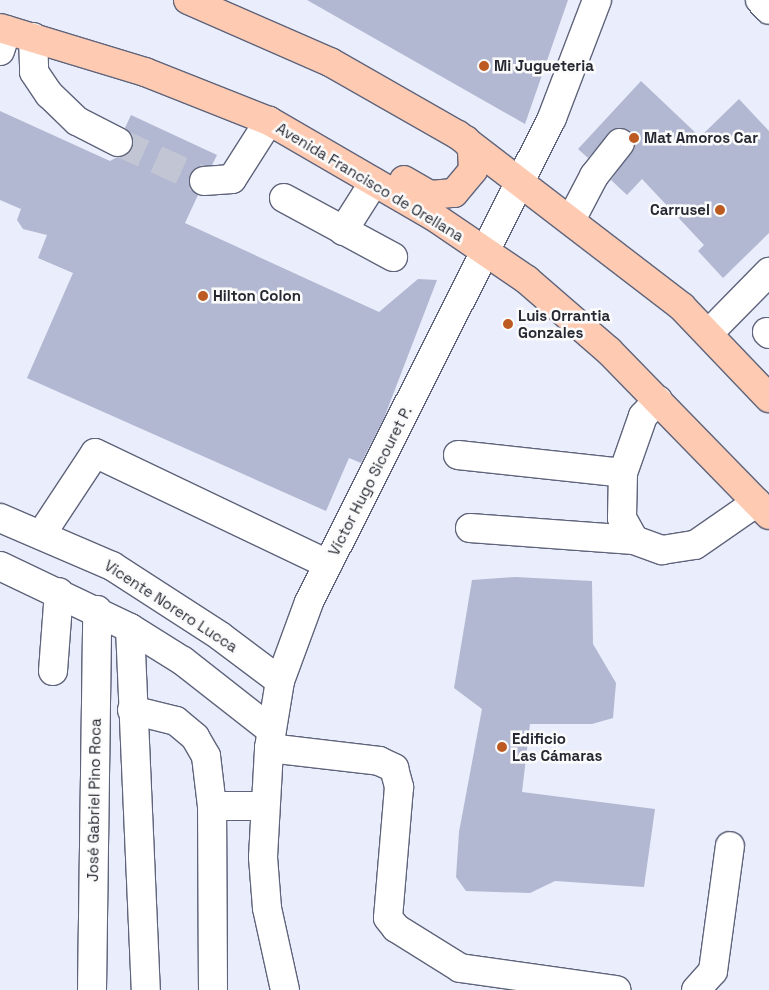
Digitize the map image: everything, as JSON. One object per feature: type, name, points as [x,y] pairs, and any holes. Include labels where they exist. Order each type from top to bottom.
[{"type":"main road","points":[[188,0],[330,62],[466,140],[570,220],[620,255],[708,333],[769,398]]},
{"type":"main road","name":"Avenida Francisco de Orellana","points":[[10,36],[145,72],[269,121],[374,182],[527,280],[609,351],[763,509]]},
{"type":"main road","points":[[269,121],[328,138],[430,194],[443,197],[462,188],[473,170],[472,149],[466,140]]},
{"type":"street","name":"Víctor Hugo Sicouret P.","points":[[285,990],[267,908],[264,806],[270,739],[280,681],[328,564],[486,253],[520,180],[552,118],[597,0]]},
{"type":"street","points":[[760,0],[769,10]]},
{"type":"street","points":[[10,36],[49,94],[77,121],[118,142]]},
{"type":"street","points":[[204,181],[232,179],[269,121]]},
{"type":"street","points":[[570,220],[594,176],[620,143]]},
{"type":"street","points":[[343,231],[374,182]]},
{"type":"street","points":[[284,198],[393,257]]},
{"type":"street","points":[[708,333],[769,272]]},
{"type":"street","points":[[634,540],[622,518],[623,473],[643,416],[658,400]]},
{"type":"street","points":[[41,535],[95,453],[328,564]]},
{"type":"street","points":[[458,455],[623,473]]},
{"type":"street","points":[[470,528],[634,540],[662,550],[694,546],[763,509]]},
{"type":"street","name":"Vicente Norero Lucca","points":[[0,518],[112,566],[220,636],[280,681]]},
{"type":"street","points":[[0,566],[97,610],[183,661],[270,739],[379,761],[394,768],[399,787],[388,918],[396,928],[459,979],[616,990]]},
{"type":"street","points":[[53,670],[59,592]]},
{"type":"street","name":"José Gabriel Pino Roca","points":[[92,990],[97,610]]},
{"type":"street","points":[[130,628],[132,710],[146,990]]},
{"type":"street","points":[[132,710],[176,721],[195,737],[206,756],[212,806],[213,990]]},
{"type":"street","points":[[212,806],[264,806]]},
{"type":"street","points":[[696,990],[713,971],[730,846]]},
{"type":"building","name":"Mi Jugueteria","points":[[307,0],[568,0],[525,124]]},
{"type":"building","name":"Carrusel","points":[[641,81],[700,137],[739,99],[769,131],[769,233],[723,278],[698,251],[704,245],[642,179],[627,195],[611,180],[635,146],[630,131],[614,129],[588,158],[578,149]]},
{"type":"building","name":"Hilton Colon","points":[[0,111],[110,161],[132,149],[131,134],[125,128],[131,115],[217,155],[212,165],[196,168],[190,175],[191,189],[198,195],[185,223],[379,312],[418,279],[437,280],[384,418],[361,463],[349,458],[326,511],[27,378],[73,273],[38,258],[47,235],[23,229],[17,220],[21,209],[0,200]]},
{"type":"building","name":"Edificio Las Cámaras","points":[[515,577],[592,581],[593,644],[616,683],[613,718],[592,724],[530,724],[522,792],[655,809],[644,887],[555,881],[530,893],[466,891],[456,877],[459,832],[482,709],[454,688],[472,580]]},
{"type":"tunnel","points":[[118,142],[204,181]]},
{"type":"place","name":"Mi Jugueteria","points":[[484,66]]},
{"type":"place","name":"Mat Amoros Car","points":[[634,138]]},
{"type":"place","name":"Carrusel","points":[[720,210]]},
{"type":"place","name":"Hilton Colon","points":[[203,296]]},
{"type":"place","name":"Luis Orrantia Gonzales","points":[[508,324]]},
{"type":"place","name":"Edificio Las Cámaras","points":[[502,747]]}]
